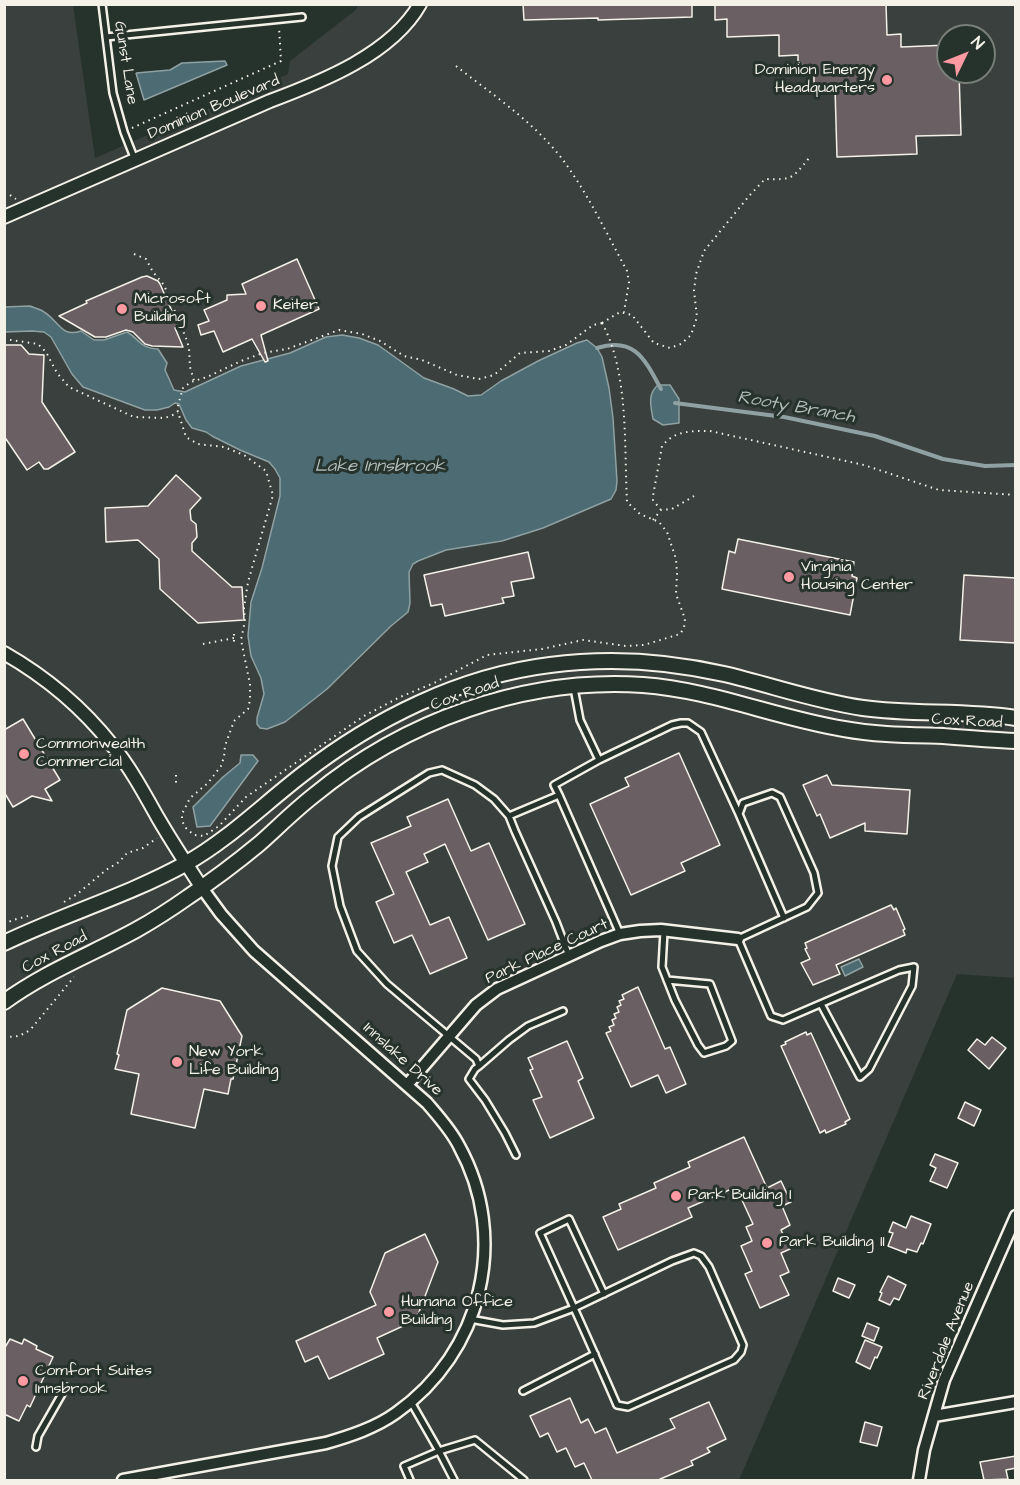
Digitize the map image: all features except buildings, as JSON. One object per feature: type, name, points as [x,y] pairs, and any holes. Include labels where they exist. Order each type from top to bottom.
[{"type":"main road","name":"Cox Road","points":[[4,943],[123,894],[186,863],[352,739],[386,719],[431,698],[500,675],[548,665],[588,661],[657,662],[725,674],[829,702],[864,708],[1016,718]]},
{"type":"main road","name":"Cox Road","points":[[4,1002],[37,980],[152,920],[202,888],[257,845],[312,796],[371,755],[400,739],[464,711],[530,692],[599,685],[642,685],[714,696],[844,729],[887,734],[1016,741]]},
{"type":"street","name":"Dominion Boulevard","points":[[4,217],[297,91],[358,62],[396,34],[410,20],[420,4]]},
{"type":"street","name":"Innslake Drive","points":[[4,652],[43,677],[94,723],[129,769],[202,888],[221,914],[254,951],[427,1103],[450,1132],[464,1155],[477,1189],[484,1227],[485,1251],[481,1286],[459,1345],[432,1383],[395,1414],[374,1426],[326,1443],[123,1480]]},
{"type":"street","name":"Park Place Court","points":[[407,1085],[476,1005],[497,989],[569,956],[620,934],[640,931],[664,931],[738,939]]},
{"type":"street","name":"Riverdale Avenue","points":[[919,1480],[924,1450],[944,1380],[1016,1216]]},
{"type":"street","points":[[934,1416],[1016,1402]]},
{"type":"lane","name":"Gunst Lane","points":[[102,4],[113,93],[135,160]]},
{"type":"lane","points":[[106,37],[302,17]]},
{"type":"lane","points":[[574,687],[580,720],[599,760]]},
{"type":"lane","points":[[620,934],[554,785],[599,760],[672,725],[681,723],[688,723],[701,732],[784,918]]},
{"type":"lane","points":[[479,1066],[472,1055],[387,984],[357,951],[340,906],[332,866],[338,837],[359,817],[429,773],[442,770],[475,784],[510,816],[514,831],[569,956]]},
{"type":"lane","points":[[739,814],[743,803],[772,793],[780,797],[814,873],[818,893],[807,907],[738,939],[771,1016],[783,1020],[899,970],[914,967],[912,986],[869,1070],[860,1077],[821,1004]]},
{"type":"lane","points":[[510,816],[559,795]]},
{"type":"lane","points":[[664,931],[662,967],[667,980],[675,1000],[698,1045],[704,1053],[726,1047],[732,1041],[710,984],[667,980]]},
{"type":"lane","points":[[516,1155],[485,1100],[469,1079],[475,1069],[528,1026],[563,1011]]},
{"type":"lane","points":[[470,1319],[503,1325],[534,1323],[574,1308],[604,1294],[670,1262],[694,1253],[701,1256],[709,1267],[743,1345],[741,1352],[734,1360],[628,1407],[617,1405],[595,1354],[574,1308],[540,1233],[569,1219],[604,1294]]},
{"type":"lane","points":[[523,1391],[595,1354]]},
{"type":"lane","points":[[36,1447],[39,1436],[66,1387]]},
{"type":"lane","points":[[411,1402],[454,1480]]},
{"type":"lane","points":[[410,1480],[404,1466],[439,1451],[475,1440],[524,1480]]},
{"type":"path","points":[[124,132],[281,61],[279,19]]},
{"type":"path","points":[[456,66],[547,142],[576,179],[627,271],[629,282],[624,313]]},
{"type":"path","points":[[602,323],[611,340],[618,372],[623,410],[627,502],[640,514],[658,522],[667,532],[676,559],[676,594],[685,619],[684,628],[680,634],[644,645],[583,640],[542,649],[487,655],[364,716],[246,797],[225,820],[204,836],[194,835],[182,821],[182,814],[190,798],[208,783],[221,766],[234,721],[248,709],[250,684],[241,640],[245,621],[244,608],[248,582],[273,495],[266,471],[244,455],[224,447],[198,444],[186,437],[177,409],[183,388],[241,361],[263,353],[287,349],[339,330],[362,334],[380,341],[404,356],[422,360],[457,375],[479,379],[494,375],[520,353],[549,351],[566,345],[593,325],[602,323],[620,312],[632,315],[654,343],[670,348],[681,344],[691,335],[697,317],[694,291],[696,274],[704,251],[765,179],[785,180],[797,173],[809,158]]},
{"type":"path","points":[[134,254],[146,259],[164,285],[186,338],[194,381]]},
{"type":"path","points":[[4,339],[38,344],[46,352],[57,373],[69,387],[134,417],[165,418],[178,413]]},
{"type":"path","points":[[661,510],[653,500],[653,496],[662,446],[675,434],[689,430],[710,431],[864,465],[939,490],[1016,495]]},
{"type":"path","points":[[653,520],[661,510],[672,509],[694,496]]},
{"type":"path","points":[[234,634],[234,643]]},
{"type":"path","points":[[203,644],[234,638]]},
{"type":"path","points":[[176,776],[176,786]]},
{"type":"path","points":[[59,904],[76,895],[119,862],[127,853],[143,848],[154,839],[167,833]]},
{"type":"path","points":[[4,924],[33,915]]},
{"type":"path","points":[[4,1037],[23,1035],[30,1029],[75,975]]},
{"type":"shaded area","points":[[5,5],[73,5],[95,158],[288,74],[290,61],[357,9],[357,5],[1015,5],[1015,978],[957,974],[739,1480],[5,1480]]},
{"type":"water","points":[[225,61],[227,65],[144,100],[136,73],[170,70],[182,63]]},
{"type":"water","name":"Lake Innsbrook","points":[[30,306],[44,312],[61,328],[69,332],[81,331],[94,340],[104,340],[127,332],[144,345],[158,349],[167,363],[165,370],[174,390],[185,392],[241,366],[290,353],[326,337],[342,335],[378,345],[424,378],[468,396],[481,395],[538,361],[587,340],[597,348],[602,357],[609,388],[613,418],[616,490],[611,499],[543,528],[502,541],[446,550],[413,564],[409,572],[408,612],[327,689],[285,722],[267,729],[260,728],[257,718],[264,694],[261,678],[251,656],[248,636],[251,602],[280,496],[280,478],[269,462],[206,432],[192,428],[179,404],[175,403],[157,410],[145,410],[83,387],[72,374],[51,337],[44,332],[5,332],[4,307]]},
{"type":"water","points":[[658,385],[670,385],[679,399],[679,423],[663,425],[653,419],[651,397]]},
{"type":"water","points":[[241,755],[253,755],[258,761],[210,826],[197,827],[193,807],[240,763]]},
{"type":"water","points":[[859,959],[863,967],[845,976],[841,967]]},
{"type":"waterway","name":"Rooty Branch","points":[[597,348],[610,345],[630,348],[644,360],[661,389]]},
{"type":"waterway","name":"Rooty Branch","points":[[675,403],[784,417],[875,436],[943,459],[985,466],[1016,465]]},
{"type":"place","name":"Dominion Energy Headquarters","points":[[887,80]]},
{"type":"place","name":"Keiter","points":[[261,306]]},
{"type":"place","name":"Microsoft Building","points":[[122,309]]},
{"type":"place","name":"Virginia Housing Center","points":[[789,577]]},
{"type":"place","name":"Commonwealth Commercial","points":[[24,754]]},
{"type":"place","name":"New York Life Building","points":[[177,1062]]},
{"type":"place","name":"Park Building I","points":[[676,1196]]},
{"type":"place","name":"Park Building II","points":[[767,1243]]},
{"type":"place","name":"Humana Office Building","points":[[389,1312]]},
{"type":"place","name":"Comfort Suites Innsbrook","points":[[23,1381]]}]
